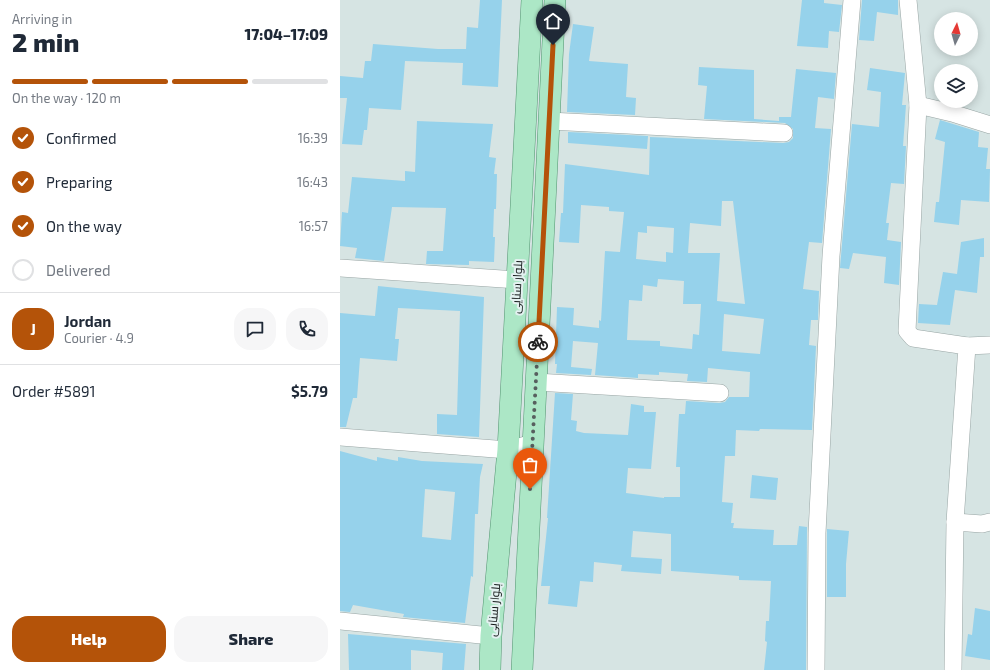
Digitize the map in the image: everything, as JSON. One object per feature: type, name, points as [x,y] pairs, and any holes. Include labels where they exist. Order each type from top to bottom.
[{"type":"main road","name":"بلوار سنایی","points":[[490,670],[491,636],[508,450],[532,0]]},
{"type":"main road","name":"بلوار سنایی","points":[[522,670],[555,0]]},
{"type":"street","points":[[816,670],[817,533],[831,256],[852,0]]},
{"type":"street","points":[[908,0],[918,105],[907,331],[913,338],[967,346],[990,345]]},
{"type":"street","points":[[918,105],[990,126]]},
{"type":"street","points":[[549,121],[784,133]]},
{"type":"street","points":[[340,268],[518,280]]},
{"type":"street","points":[[953,670],[955,522],[967,346]]},
{"type":"street","points":[[536,382],[720,393]]},
{"type":"street","points":[[340,437],[508,450],[533,443]]},
{"type":"street","points":[[955,522],[982,524],[990,522]]},
{"type":"street","points":[[340,621],[491,636]]},
{"type":"building","points":[[480,0],[502,0],[498,87],[462,85],[463,63],[405,61],[401,110],[369,108],[367,130],[364,130],[362,145],[342,144],[347,98],[340,98],[340,76],[363,78],[365,61],[371,61],[373,44],[438,49],[466,49],[467,27],[478,28]]},
{"type":"building","points":[[802,0],[824,0],[824,3],[842,5],[839,32],[829,31],[828,48],[797,46]]},
{"type":"building","points":[[862,0],[898,0],[898,15],[877,12],[874,41],[859,40]]},
{"type":"building","points":[[573,24],[594,27],[589,61],[628,64],[626,97],[636,98],[635,115],[567,112],[569,54]]},
{"type":"building","points":[[699,67],[754,70],[754,119],[779,121],[779,117],[791,117],[796,69],[836,73],[834,99],[818,97],[815,128],[831,129],[822,243],[809,242],[803,289],[819,291],[818,320],[811,320],[809,345],[816,346],[812,430],[736,430],[735,456],[725,456],[722,502],[733,503],[731,523],[734,523],[733,528],[774,530],[773,545],[797,545],[799,526],[807,527],[806,670],[764,670],[767,642],[765,641],[766,621],[769,621],[771,581],[739,580],[739,576],[671,571],[671,534],[633,531],[631,557],[662,559],[661,574],[621,571],[622,565],[594,562],[593,582],[580,581],[577,607],[548,604],[550,586],[541,586],[548,518],[555,393],[573,394],[571,420],[577,421],[576,431],[584,433],[628,435],[631,404],[644,406],[644,412],[656,412],[651,469],[628,468],[626,493],[664,498],[680,497],[680,467],[676,467],[679,414],[685,414],[686,401],[719,403],[725,402],[729,397],[749,397],[750,372],[708,368],[707,382],[687,381],[688,374],[659,372],[659,375],[638,374],[638,378],[595,375],[598,343],[573,341],[571,367],[592,369],[591,375],[556,373],[557,307],[574,308],[573,325],[599,328],[599,320],[601,321],[605,251],[620,252],[624,212],[609,211],[609,207],[581,205],[579,243],[559,242],[561,213],[563,213],[565,164],[649,175],[650,137],[783,143],[789,142],[793,138],[793,129],[785,123],[704,119],[707,86],[698,85]],"holes":[[[722,201],[733,201],[745,304],[717,301],[720,253],[688,253],[690,223],[721,226]],[[647,226],[674,228],[673,253],[666,252],[666,262],[636,259],[638,232],[647,233]],[[658,279],[684,281],[683,304],[701,304],[699,335],[693,334],[692,349],[660,346],[660,341],[627,340],[629,300],[642,301],[643,285],[657,287]],[[724,314],[764,319],[760,354],[722,351]]]},
{"type":"building","points":[[870,68],[905,73],[902,105],[906,105],[903,146],[906,146],[904,184],[891,183],[886,223],[889,223],[887,240],[901,242],[899,285],[884,283],[886,257],[853,253],[849,269],[840,268],[852,124],[879,127],[881,92],[867,90]]},
{"type":"building","points":[[940,120],[979,132],[978,147],[988,148],[986,169],[990,169],[989,202],[961,200],[959,225],[934,222],[936,202],[939,202],[945,142],[935,139]]},
{"type":"building","points":[[417,121],[493,124],[489,157],[496,158],[494,174],[497,174],[496,209],[494,209],[493,237],[495,237],[494,262],[469,261],[469,265],[426,264],[427,251],[443,251],[446,208],[392,207],[384,261],[355,258],[357,248],[340,246],[342,212],[348,213],[352,177],[405,181],[405,171],[415,172]]},
{"type":"building","points":[[568,132],[648,136],[647,149],[568,143]]},
{"type":"building","points":[[984,238],[984,257],[980,257],[977,293],[955,290],[950,325],[918,323],[919,304],[937,305],[943,272],[957,274],[961,242]]},
{"type":"building","points":[[378,286],[484,297],[479,437],[437,434],[437,414],[457,415],[460,311],[398,308],[395,339],[399,339],[397,361],[360,358],[357,398],[353,398],[346,427],[340,427],[340,313],[375,316]]},
{"type":"building","points":[[340,451],[377,461],[377,457],[398,461],[398,457],[422,461],[483,464],[480,477],[478,514],[475,514],[473,577],[471,576],[465,623],[403,617],[404,614],[353,605],[350,612],[340,611]],"holes":[[[425,489],[455,492],[451,540],[422,537]]]},
{"type":"building","points":[[752,475],[778,478],[776,500],[750,498]]},
{"type":"building","points":[[827,529],[849,531],[846,564],[846,597],[827,597]]},
{"type":"building","points":[[975,608],[990,611],[990,660],[965,656],[968,634],[972,635]]},
{"type":"building","points":[[348,634],[466,644],[464,670],[442,670],[443,653],[411,650],[411,670],[349,670]]},
{"type":"way so far","points":[[530,489],[538,342]]},
{"type":"route","points":[[538,342],[553,45]]}]
